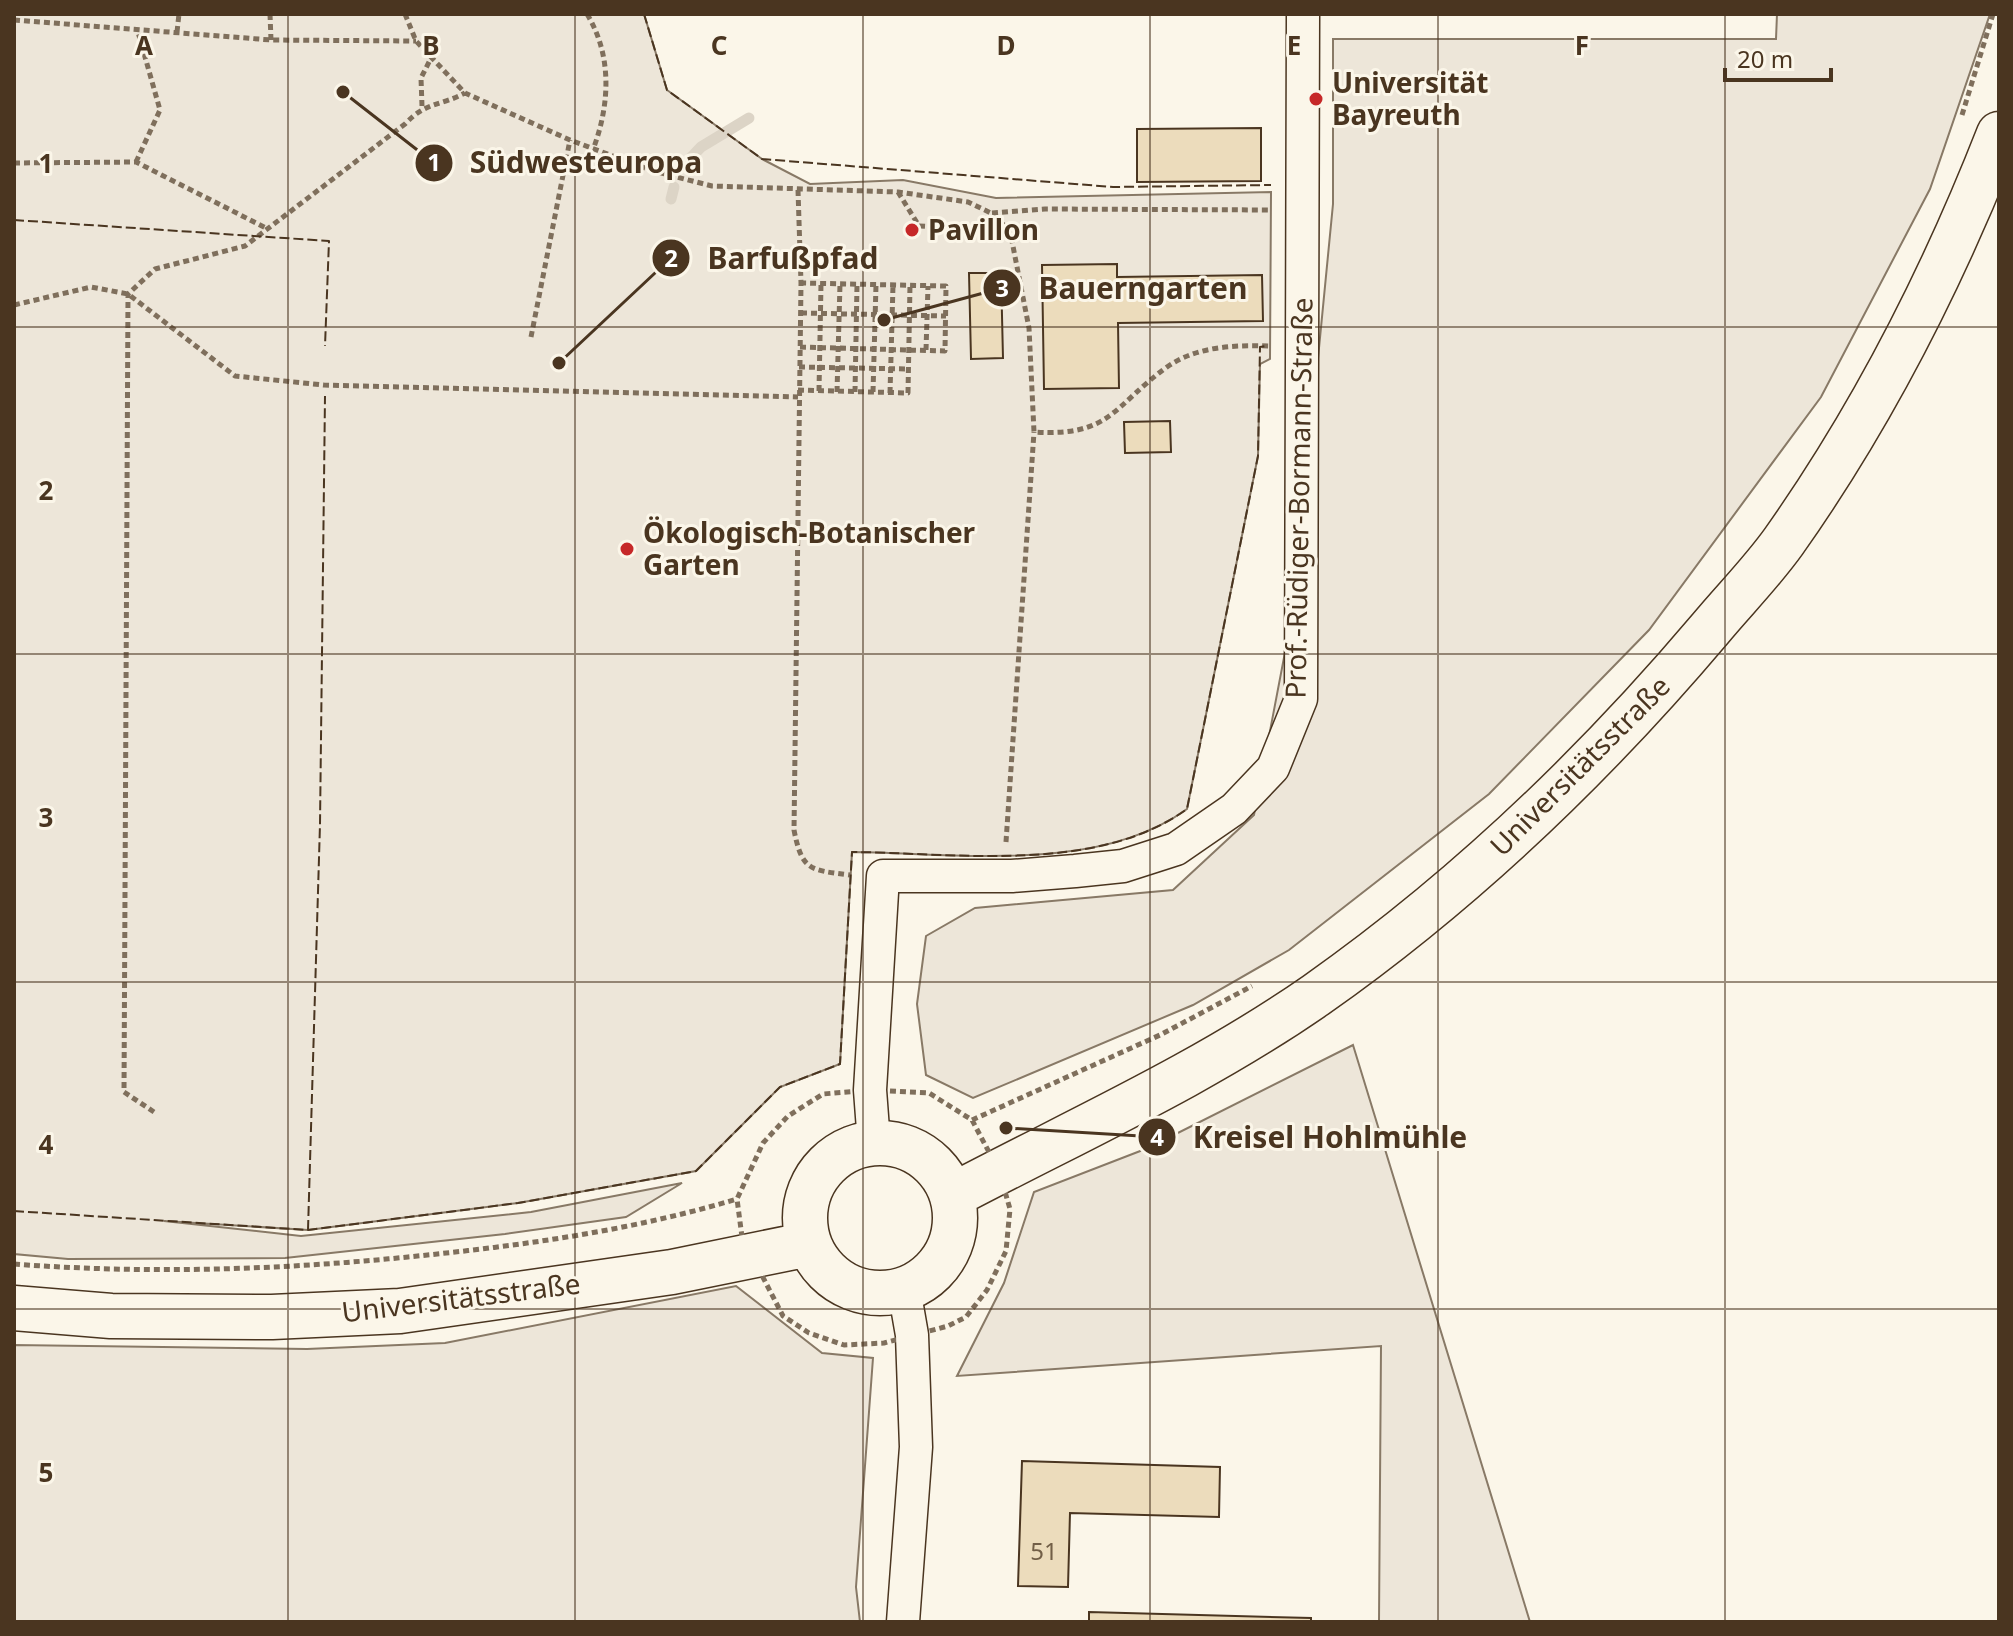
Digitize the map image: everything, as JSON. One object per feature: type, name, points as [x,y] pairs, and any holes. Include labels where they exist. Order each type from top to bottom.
[{"type":"main road","name":"Universitätsstraße","points":[[952,1196],[1193,1073],[1317,994],[1516,835],[1668,679],[1783,543],[1867,412],[1960,235],[1980,126]]},
{"type":"main road","points":[[874,1143],[914,1150],[944,1178],[952,1196],[955,1219],[952,1242],[941,1262],[925,1279],[904,1289],[881,1293],[858,1290],[837,1280],[820,1264],[809,1244],[804,1221],[807,1199],[816,1177],[831,1160],[851,1148],[874,1143]]},
{"type":"main road","name":"Universitätsstraße","points":[[14,1308],[111,1316],[257,1317],[400,1311],[672,1272],[809,1244]]},
{"type":"street","name":"Prof.-Rüdiger-Bormann-Straße","points":[[874,1143],[870,1090],[883,876],[1012,876],[1123,866],[1176,849],[1234,809],[1273,768],[1301,699],[1303,14]]},
{"type":"street","points":[[903,1622],[916,1447],[912,1335],[904,1289]]},
{"type":"path","points":[[177,32],[179,14]]},
{"type":"path","points":[[270,14],[271,40]]},
{"type":"path","points":[[405,14],[416,41],[465,93],[570,140],[653,171],[712,186],[898,192],[968,202],[991,213],[1010,231],[1029,328],[1034,432],[1006,854]]},
{"type":"path","points":[[587,14],[596,29],[607,74],[604,121],[594,147]]},
{"type":"path","points":[[1980,126],[1993,14]]},
{"type":"path","points":[[14,20],[271,40],[416,41]]},
{"type":"path","points":[[136,162],[160,110],[138,32]]},
{"type":"path","points":[[422,106],[421,78],[431,58]]},
{"type":"path","points":[[154,1112],[124,1092],[128,294],[155,269],[245,246],[405,124],[422,106],[446,102],[465,93]]},
{"type":"path","points":[[531,337],[570,140]]},
{"type":"path","points":[[14,163],[136,162],[268,229]]},
{"type":"path","points":[[798,190],[801,313],[794,830],[799,857],[806,865],[851,875]]},
{"type":"path","points":[[898,192],[919,226],[1010,231]]},
{"type":"path","points":[[991,213],[1060,209],[1303,211]]},
{"type":"path","points":[[799,347],[945,351],[946,286],[801,283]]},
{"type":"path","points":[[819,391],[821,284]]},
{"type":"path","points":[[837,392],[840,284]]},
{"type":"path","points":[[855,392],[857,284]]},
{"type":"path","points":[[873,392],[876,285]]},
{"type":"path","points":[[890,393],[893,285]]},
{"type":"path","points":[[14,305],[91,287],[128,294],[235,376],[324,385],[474,391],[908,393],[910,285]]},
{"type":"path","points":[[926,350],[928,286]]},
{"type":"path","points":[[801,313],[946,316]]},
{"type":"path","points":[[1034,432],[1062,434],[1102,423],[1169,365],[1223,345],[1303,347]]},
{"type":"path","points":[[799,367],[908,369]]},
{"type":"path","points":[[972,1120],[1160,1035],[1258,983]]},
{"type":"path","points":[[14,1264],[67,1268],[287,1269],[505,1247],[679,1216],[737,1199]]},
{"type":"shaded area","name":"Ökologisch-Botanischer Garten","points":[[14,14],[644,14],[667,90],[762,159],[810,184],[903,180],[996,198],[1271,192],[1270,359],[1260,364],[1258,456],[1187,809],[1151,830],[1112,843],[1069,851],[981,856],[852,852],[840,1064],[780,1087],[696,1171],[518,1203],[308,1230],[164,1221],[301,1236],[531,1212],[682,1183],[626,1217],[505,1234],[285,1258],[68,1259],[14,1254]]},
{"type":"shaded area","points":[[1777,14],[1990,14],[1930,189],[1821,397],[1649,630],[1489,794],[1289,950],[1193,1005],[973,1098],[926,1075],[917,1004],[926,936],[975,908],[1173,890],[1254,815],[1294,605],[1333,204],[1333,39],[1776,39]]},
{"type":"shaded area","points":[[1353,1045],[1530,1622],[1379,1622],[1381,1346],[957,1376],[1004,1283],[1034,1192],[1148,1148]]},
{"type":"shaded area","points":[[736,1286],[822,1353],[873,1358],[856,1587],[860,1622],[14,1622],[14,1345],[307,1349],[445,1343]]},
{"type":"building","points":[[1261,128],[1261,181],[1137,182],[1137,129]]},
{"type":"building","points":[[1117,264],[1117,277],[1262,275],[1263,321],[1118,323],[1119,388],[1044,389],[1042,265]]},
{"type":"building","points":[[969,273],[1001,273],[1003,358],[971,359]]},
{"type":"building","points":[[1170,421],[1171,452],[1125,453],[1124,422]]},
{"type":"building","points":[[1022,1461],[1220,1467],[1219,1517],[1070,1513],[1068,1587],[1018,1586]]},
{"type":"building","points":[[1089,1612],[1311,1618],[1311,1622],[1089,1622]]},
{"type":"waterway","points":[[685,164],[701,147],[749,118]]},
{"type":"waterway","points":[[671,199],[674,187]]},
{"type":"fence","points":[[644,14],[667,90],[762,159],[1113,187],[1271,185]]},
{"type":"fence","points":[[14,220],[329,241],[325,346]]},
{"type":"fence","points":[[14,1211],[308,1230],[518,1203],[696,1171],[780,1087],[840,1064],[852,852],[981,856],[1069,851],[1112,843],[1151,830],[1187,809],[1258,456],[1260,347],[1266,346]]},
{"type":"fence","points":[[308,1230],[320,824],[325,396]]},
{"type":"place","name":"Südwesteuropa","points":[[343,92]]},
{"type":"place","name":"Universität Bayreuth","points":[[1316,99]]},
{"type":"place","name":"Pavillon","points":[[912,230]]},
{"type":"place","name":"Bauerngarten","points":[[884,320]]},
{"type":"place","name":"Barfußpfad","points":[[559,363]]},
{"type":"place","name":"Ökologisch-Botanischer Garten","points":[[627,549]]},
{"type":"place","name":"Kreisel Hohlmühle","points":[[1006,1128]]}]
